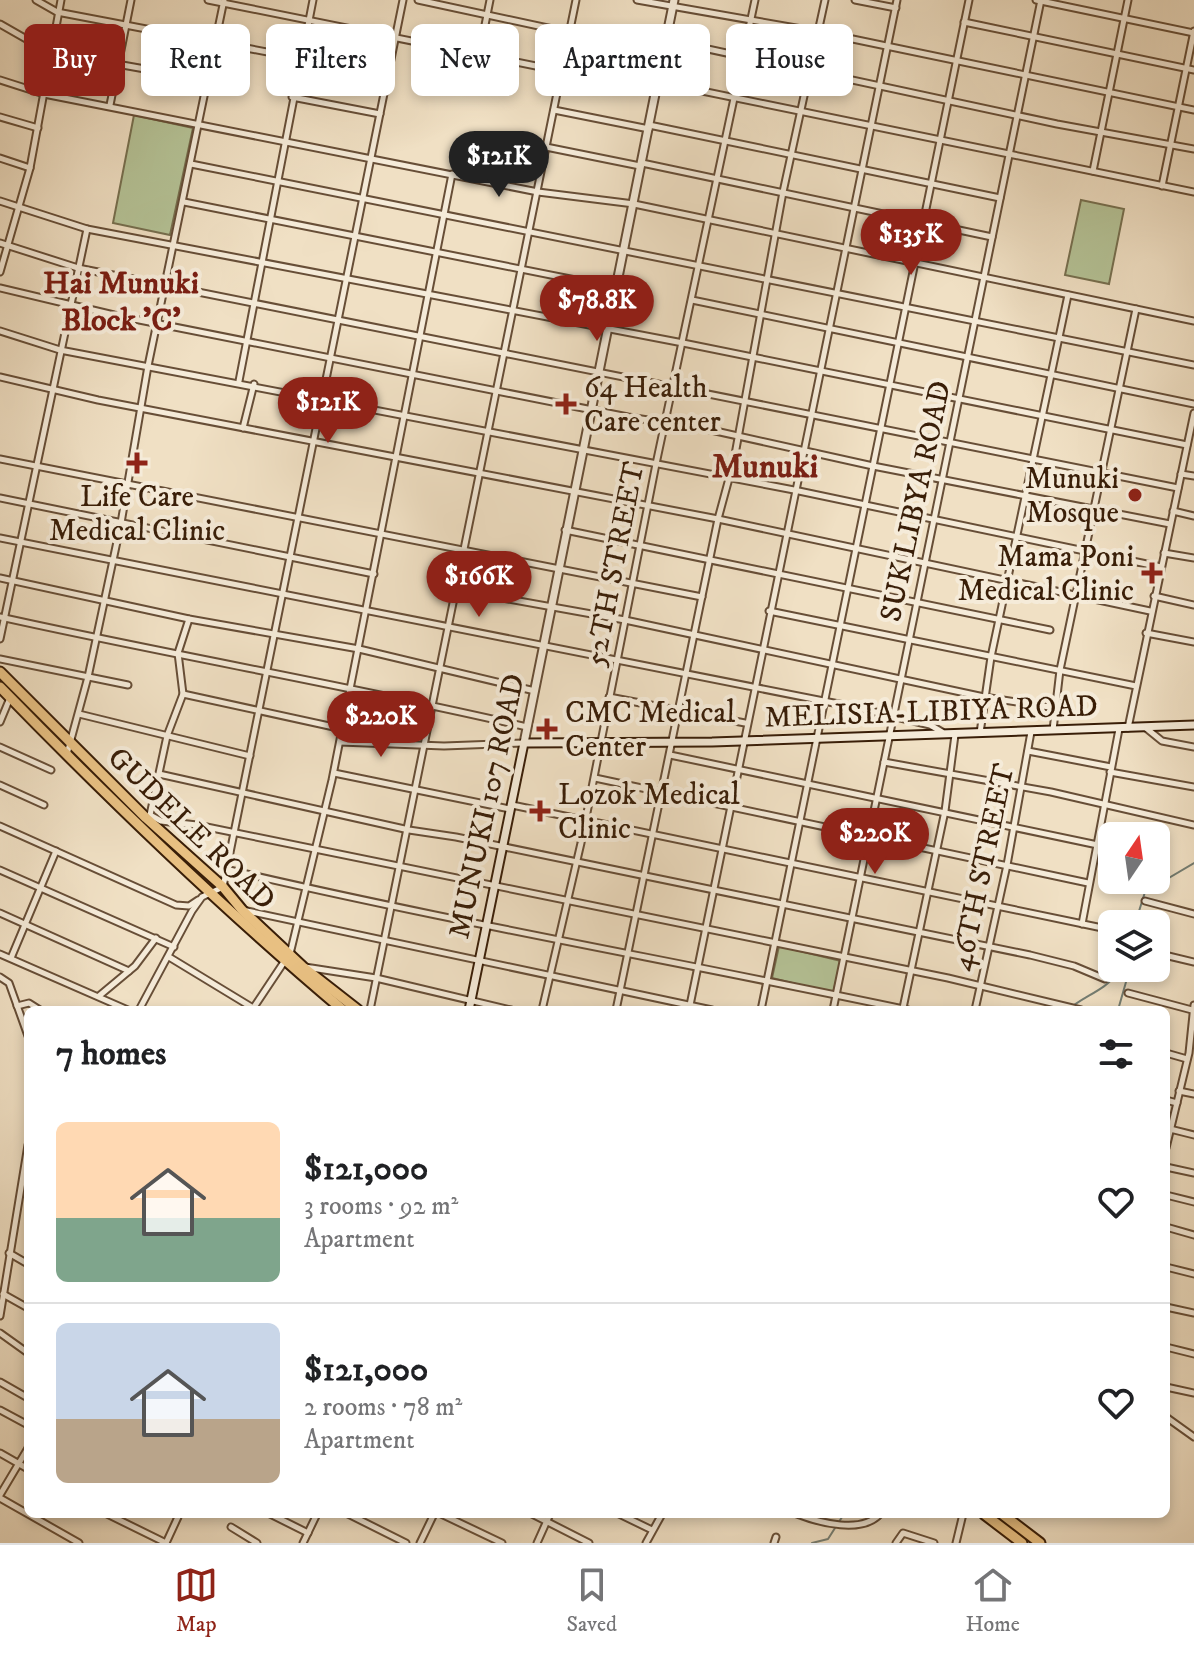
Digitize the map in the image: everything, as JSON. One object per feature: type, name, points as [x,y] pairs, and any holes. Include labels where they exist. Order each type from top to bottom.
[{"type":"highway","name":"GUDELE ROAD","points":[[0,672],[206,896],[287,959],[339,1006]]},
{"type":"highway","name":"GUDELE ROAD","points":[[0,687],[6,701],[148,816],[223,887],[287,959],[303,967],[353,1006]]},
{"type":"highway","points":[[989,1518],[1022,1543]]},
{"type":"highway","points":[[1007,1518],[1040,1543]]},
{"type":"main road","name":"MUNUKI 107 ROAD","points":[[669,24],[674,3]]},
{"type":"main road","name":"MUNUKI 107 ROAD","points":[[470,1006],[655,96]]},
{"type":"main road","name":"MELISIA-LIBIYA ROAD","points":[[524,743],[742,741],[1194,725]]},
{"type":"street","points":[[36,0],[57,12],[141,27]]},
{"type":"street","points":[[55,24],[61,0]]},
{"type":"street","points":[[125,30],[131,0]]},
{"type":"street","points":[[208,0],[328,24]]},
{"type":"street","points":[[307,24],[313,0]]},
{"type":"street","points":[[403,0],[395,37],[411,40]]},
{"type":"street","points":[[418,0],[535,25]]},
{"type":"street","points":[[485,24],[490,0]]},
{"type":"street","points":[[572,24],[576,0]]},
{"type":"street","points":[[637,0],[674,3],[769,24]]},
{"type":"street","name":"52TH STREET","points":[[749,24],[755,0]]},
{"type":"street","points":[[820,24],[825,0]]},
{"type":"street","points":[[855,0],[896,8]]},
{"type":"street","points":[[689,1006],[745,723],[897,0]]},
{"type":"street","points":[[762,1006],[969,0]]},
{"type":"street","points":[[1039,0],[1194,32],[1168,145],[1162,186]]},
{"type":"street","name":"SUK LIBYA ROAD","points":[[834,1006],[1039,0]]},
{"type":"street","points":[[1093,171],[1128,0]]},
{"type":"street","points":[[219,24],[223,1]]},
{"type":"street","points":[[964,22],[1194,70]]},
{"type":"street","points":[[0,24],[24,38]]},
{"type":"street","points":[[853,40],[1194,110]]},
{"type":"street","points":[[853,79],[1017,115],[1194,149]]},
{"type":"street","points":[[0,80],[24,88]]},
{"type":"street","points":[[710,94],[1194,192]]},
{"type":"street","points":[[0,272],[3,245],[30,168],[44,96]]},
{"type":"street","points":[[56,96],[538,192],[634,204],[1194,321]]},
{"type":"street","points":[[110,105],[112,96]]},
{"type":"street","points":[[69,749],[121,523],[148,366],[176,244],[204,96]]},
{"type":"street","points":[[0,826],[176,905],[189,906],[223,887],[384,96]]},
{"type":"street","points":[[371,1006],[390,904],[409,830],[423,746],[435,705],[557,96]]},
{"type":"street","points":[[617,1006],[728,478],[783,192],[806,96]]},
{"type":"street","points":[[239,381],[292,97],[380,114]]},
{"type":"street","name":"52TH STREET","points":[[543,1006],[577,864],[656,464],[734,98]]},
{"type":"street","points":[[554,110],[724,140],[1000,198]]},
{"type":"street","points":[[0,117],[38,128]]},
{"type":"street","points":[[546,147],[716,177],[992,237]]},
{"type":"street","points":[[0,158],[30,168]]},
{"type":"street","points":[[191,164],[769,277],[1194,365]]},
{"type":"street","points":[[255,1006],[287,959],[316,850],[367,611],[394,459],[422,336],[452,174]]},
{"type":"street","points":[[0,201],[87,229],[683,343],[1187,445]]},
{"type":"street","points":[[184,202],[617,288]]},
{"type":"street","points":[[0,639],[2,617],[31,506],[60,350],[87,229]]},
{"type":"street","points":[[3,245],[78,268],[1178,488]]},
{"type":"street","points":[[0,288],[498,392],[593,407],[1170,524]]},
{"type":"street","points":[[980,733],[991,657],[1068,295]]},
{"type":"street","points":[[692,300],[1194,404]]},
{"type":"street","points":[[1052,731],[1060,670],[1136,309]]},
{"type":"street","points":[[0,331],[60,350],[239,381],[489,434],[794,490],[933,522],[1161,567]]},
{"type":"street","points":[[0,377],[394,459],[718,519],[1150,611]]},
{"type":"street","points":[[243,428],[254,384]]},
{"type":"street","points":[[1128,728],[1150,611],[1194,413]]},
{"type":"street","points":[[0,459],[702,597]]},
{"type":"street","points":[[1181,474],[1194,476]]},
{"type":"street","points":[[0,498],[374,574]]},
{"type":"street","points":[[1173,511],[1194,516]]},
{"type":"street","points":[[565,530],[1050,630]]},
{"type":"street","points":[[0,538],[893,716],[930,725],[942,733]]},
{"type":"street","points":[[1164,553],[1194,558]]},
{"type":"street","points":[[0,578],[189,619],[359,649],[535,691]]},
{"type":"street","points":[[458,590],[625,620],[984,697],[1056,708]]},
{"type":"street","points":[[1154,596],[1194,605]]},
{"type":"street","points":[[769,611],[1136,686]]},
{"type":"street","points":[[2,617],[435,705],[528,727]]},
{"type":"street","points":[[189,619],[178,653],[183,694],[167,736],[148,816],[980,985],[1065,1006]]},
{"type":"street","points":[[1146,633],[1194,642]]},
{"type":"street","points":[[0,659],[128,685]]},
{"type":"street","points":[[183,694],[343,729]]},
{"type":"street","points":[[609,697],[745,723]]},
{"type":"street","points":[[0,722],[6,701]]},
{"type":"street","points":[[79,714],[250,756]]},
{"type":"street","points":[[1146,728],[1162,741],[1194,747]]},
{"type":"street","points":[[1082,924],[1119,729]]},
{"type":"street","name":"46TH STREET","points":[[976,1006],[1007,865],[1031,732]]},
{"type":"street","points":[[905,1006],[945,811],[955,735]]},
{"type":"street","points":[[340,742],[423,746],[524,743]]},
{"type":"street","points":[[0,747],[51,770]]},
{"type":"street","points":[[1028,751],[1194,787]]},
{"type":"street","points":[[670,755],[1097,845]]},
{"type":"street","points":[[884,762],[1021,787],[1194,825]]},
{"type":"street","points":[[334,773],[586,820],[1098,927]]},
{"type":"street","points":[[159,774],[409,830],[502,846],[577,864],[989,946],[1074,966],[1098,976]]},
{"type":"street","points":[[595,778],[1088,883]]},
{"type":"street","points":[[0,785],[44,805]]},
{"type":"street","points":[[11,958],[56,851]]},
{"type":"street","points":[[225,869],[560,941],[629,951],[886,1006]]},
{"type":"street","points":[[0,870],[174,947]]},
{"type":"street","points":[[141,1006],[206,896]]},
{"type":"street","points":[[1145,901],[1194,914]]},
{"type":"street","points":[[242,910],[383,943],[620,990],[681,1006]]},
{"type":"street","points":[[0,913],[129,971]]},
{"type":"street","points":[[99,996],[129,971],[156,938]]},
{"type":"street","points":[[0,954],[120,1006]]},
{"type":"street","points":[[1170,956],[1194,962]]},
{"type":"street","points":[[169,957],[248,1006]]},
{"type":"street","points":[[303,967],[376,978],[470,1006]]},
{"type":"street","points":[[0,977],[9,983],[24,1025]]},
{"type":"street","points":[[1128,993],[1193,1008],[1190,1055],[1170,1129],[1194,1135]]},
{"type":"street","points":[[17,1006],[29,1003],[34,1006]]},
{"type":"street","points":[[1170,1053],[1190,1055]]},
{"type":"street","points":[[1179,1091],[1194,1094]]},
{"type":"street","points":[[1170,1101],[1177,1103]]},
{"type":"street","points":[[1170,1168],[1194,1173]]},
{"type":"street","points":[[0,1316],[24,1184]]},
{"type":"street","points":[[1170,1196],[1194,1202]]},
{"type":"street","points":[[18,1213],[24,1217]]},
{"type":"street","points":[[1170,1228],[1194,1235]]},
{"type":"street","points":[[9,1253],[24,1262]]},
{"type":"street","points":[[1170,1268],[1194,1274]]},
{"type":"street","points":[[3,1294],[24,1306]]},
{"type":"street","points":[[1170,1308],[1194,1313]]},
{"type":"street","points":[[0,1333],[24,1350]]},
{"type":"street","points":[[1170,1348],[1194,1354]]},
{"type":"street","points":[[0,1382],[24,1396]]},
{"type":"street","points":[[1170,1388],[1194,1393]]},
{"type":"street","points":[[0,1410],[24,1423]]},
{"type":"street","points":[[1170,1420],[1194,1437]]},
{"type":"street","points":[[0,1453],[24,1467]]},
{"type":"street","points":[[24,1454],[0,1496],[24,1510]]},
{"type":"street","points":[[37,1518],[79,1543]]},
{"type":"street","points":[[115,1518],[166,1543],[178,1518]]},
{"type":"street","points":[[278,1518],[308,1533]]},
{"type":"street","points":[[303,1543],[315,1518]]},
{"type":"street","points":[[356,1518],[406,1543]]},
{"type":"street","points":[[420,1543],[432,1518]]},
{"type":"street","points":[[449,1518],[502,1543]]},
{"type":"street","points":[[540,1518],[589,1543]]},
{"type":"street","points":[[537,1543],[548,1518]]},
{"type":"street","points":[[627,1518],[652,1530]]},
{"type":"street","points":[[646,1543],[660,1518]]},
{"type":"street","points":[[808,1518],[820,1522],[867,1525],[875,1518]]},
{"type":"street","points":[[956,1543],[962,1518]]},
{"type":"street","points":[[231,1527],[257,1543]]},
{"type":"street","points":[[896,1543],[903,1533],[934,1543]]},
{"type":"green space","points":[[134,115],[193,128],[170,235],[113,223]]},
{"type":"green space","points":[[1081,200],[1124,209],[1109,284],[1065,275]]},
{"type":"green space","points":[[779,946],[841,961],[833,993],[772,978]]},
{"type":"waterway","points":[[1139,910],[1145,892],[1194,863]]},
{"type":"waterway","points":[[1073,1006],[1110,982]]},
{"type":"waterway","points":[[1119,1006],[1126,982]]},
{"type":"waterway","points":[[812,1543],[828,1539],[841,1518]]},
{"type":"place","name":"64 Health Care center","points":[[566,404]]},
{"type":"place","name":"Life Care Medical Clinic","points":[[137,463]]},
{"type":"place","name":"Munuki Mosque","points":[[1135,495]]},
{"type":"place","name":"Mama Poni Medical Clinic","points":[[1152,573]]},
{"type":"place","name":"CMC Medical Center","points":[[547,729]]},
{"type":"place","name":"Lozok Medical Clinic","points":[[540,811]]},
{"type":"district","name":"Hai Munuki Block 'C'","points":[[121,300]]},
{"type":"district","name":"Munuki","points":[[765,465]]}]
